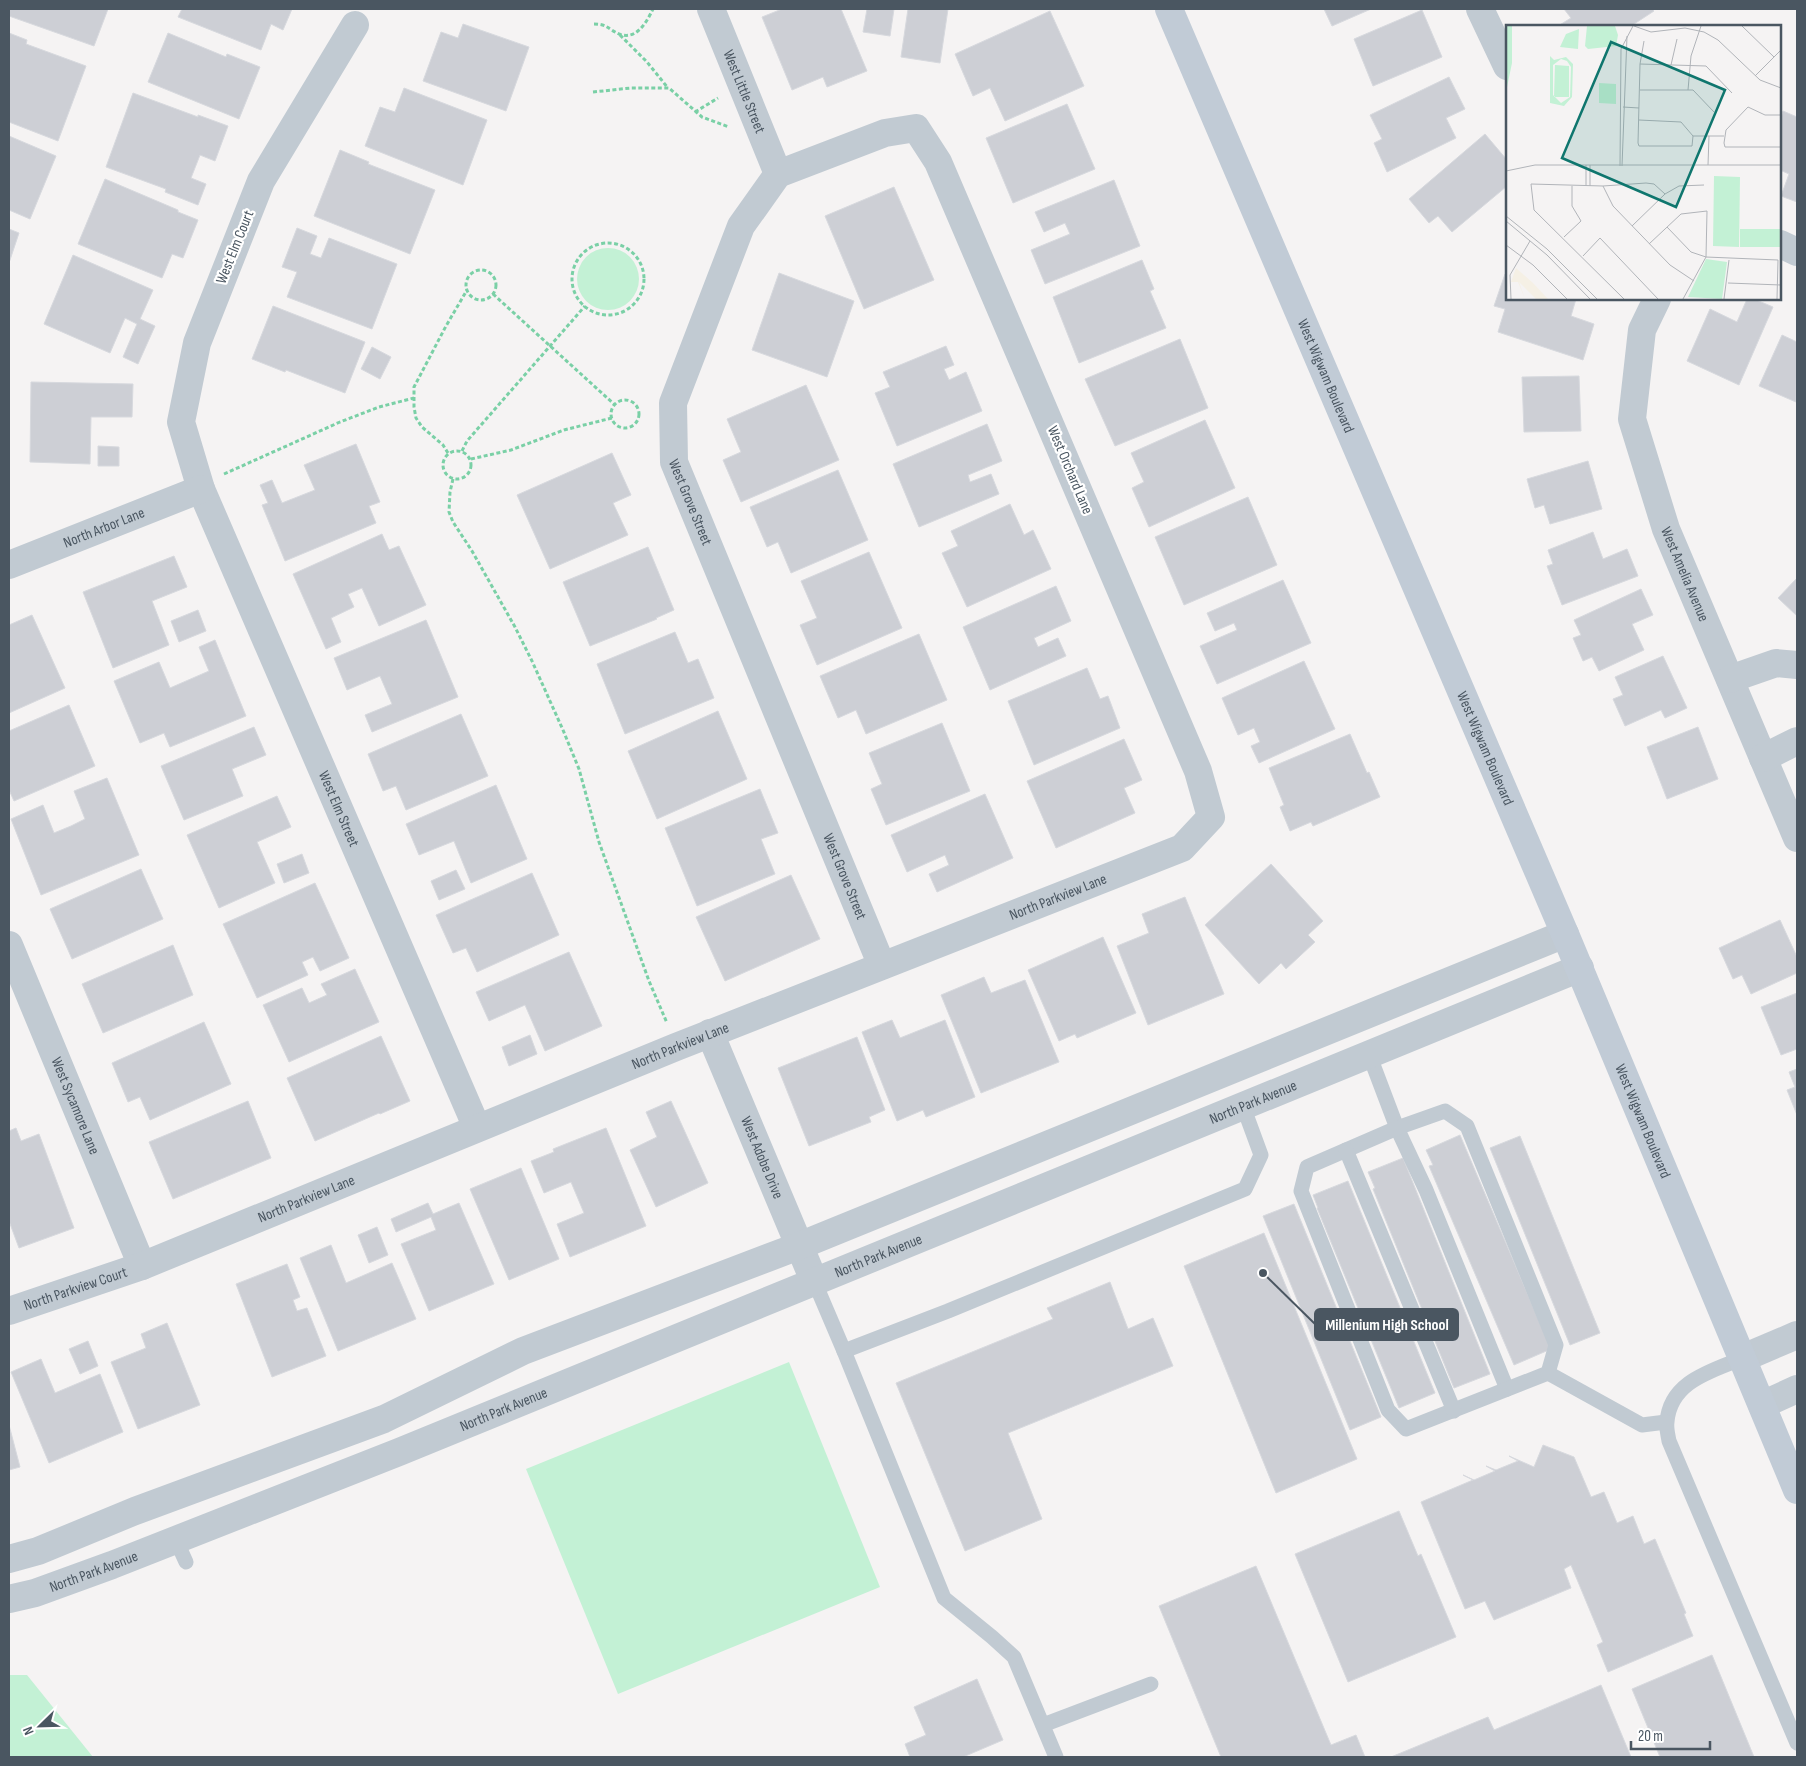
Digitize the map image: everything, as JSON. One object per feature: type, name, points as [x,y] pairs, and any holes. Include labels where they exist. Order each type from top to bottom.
[{"type":"street","name":"West Little Street","points":[[711,9],[778,174]]},
{"type":"street","name":"West Wigwam Boulevard","points":[[1168,9],[1580,968],[1797,1490]]},
{"type":"street","points":[[1480,9],[1506,64]]},
{"type":"street","name":"West Elm Court","points":[[200,489],[181,422],[196,343],[261,181],[355,25]]},
{"type":"street","name":"West Orchard Lane","points":[[778,174],[885,133],[916,128],[938,162],[1198,771],[1211,817]]},
{"type":"street","name":"West Grove Street","points":[[778,174],[741,226],[673,403],[674,462],[882,966]]},
{"type":"street","points":[[1781,244],[1797,252]]},
{"type":"street","name":"West Amelia Avenue","points":[[1657,300],[1642,330],[1632,419],[1666,528],[1797,838]]},
{"type":"street","name":"North Arbor Lane","points":[[9,565],[200,489]]},
{"type":"street","name":"West Elm Street","points":[[200,489],[477,1128]]},
{"type":"street","points":[[1730,679],[1776,663],[1797,665]]},
{"type":"street","points":[[1763,758],[1797,741]]},
{"type":"street","name":"North Parkview Lane","points":[[142,1266],[710,1033],[1182,848],[1211,817]]},
{"type":"street","points":[[9,1559],[38,1551],[163,1501],[384,1419],[523,1352],[799,1246],[1565,934]]},
{"type":"street","name":"West Sycamore Lane","points":[[9,945],[142,1266]]},
{"type":"street","name":"North Park Avenue","points":[[9,1599],[181,1551],[399,1452],[1580,968]]},
{"type":"street","name":"West Adobe Drive","points":[[710,1033],[814,1283]]},
{"type":"street","name":"North Parkview Court","points":[[9,1310],[142,1266]]},
{"type":"street","points":[[1743,1358],[1797,1335]]},
{"type":"street","points":[[1762,1405],[1797,1390]]},
{"type":"street","points":[[163,1501],[181,1551]]},
{"type":"lane","points":[[1369,1054],[1507,1389]]},
{"type":"lane","points":[[844,1351],[948,1311],[1245,1189],[1261,1155],[1243,1106]]},
{"type":"lane","points":[[1445,1110],[1467,1126],[1556,1345],[1548,1373],[1406,1429],[1388,1410],[1301,1191],[1307,1167],[1445,1110]]},
{"type":"lane","points":[[1346,1150],[1454,1411]]},
{"type":"lane","points":[[814,1283],[844,1351],[944,1598],[1014,1657],[1056,1757]]},
{"type":"lane","points":[[1743,1358],[1690,1381],[1679,1392],[1670,1407],[1666,1422],[1669,1441],[1797,1743]]},
{"type":"lane","points":[[1548,1373],[1642,1425],[1666,1422]]},
{"type":"lane","points":[[1043,1725],[1151,1684]]},
{"type":"path","points":[[620,34],[629,36],[640,30],[648,21],[653,9]]},
{"type":"path","points":[[594,24],[604,24],[620,34],[669,88],[695,112],[708,120],[731,128],[728,120]]},
{"type":"path","points":[[593,92],[631,88],[669,88]]},
{"type":"path","points":[[695,112],[719,98],[722,105]]},
{"type":"path","points":[[612,243],[624,247],[633,253],[640,263],[644,274],[644,286],[632,306],[622,312],[611,315],[599,314],[585,306],[574,290],[572,278],[580,256],[589,248],[600,244],[612,243]]},
{"type":"path","points":[[477,270],[491,274],[494,277],[496,286],[493,294],[483,299],[473,297],[467,290],[466,285],[469,276],[477,270]]},
{"type":"path","points":[[448,453],[443,445],[422,427],[416,418],[414,387],[467,290]]},
{"type":"path","points":[[493,294],[615,405]]},
{"type":"path","points":[[462,452],[468,441],[585,306]]},
{"type":"path","points":[[200,489],[226,472],[302,438],[379,407],[414,398]]},
{"type":"path","points":[[623,400],[632,402],[638,408],[639,417],[634,425],[625,428],[617,425],[611,413],[615,405],[623,400]]},
{"type":"path","points":[[470,460],[511,450],[564,430],[612,418]]},
{"type":"path","points":[[458,450],[470,460],[472,467],[467,475],[459,480],[453,479],[446,474],[442,466],[448,453],[458,450]]},
{"type":"path","points":[[453,479],[449,512],[453,522],[472,551],[515,627],[563,730],[579,769],[599,842],[649,981],[676,1047]]},
{"type":"green space","points":[[602,248],[614,248],[630,257],[637,267],[639,279],[637,291],[630,301],[614,310],[602,310],[591,305],[582,296],[577,285],[577,273],[582,262],[591,253]]},
{"type":"green space","points":[[789,1362],[880,1587],[618,1694],[526,1469]]},
{"type":"green space","points":[[9,1675],[27,1675],[93,1757],[9,1757]]},
{"type":"building","points":[[9,9],[108,9],[94,46],[9,16]]},
{"type":"building","points":[[182,9],[292,9],[283,30],[271,24],[261,50],[178,17]]},
{"type":"building","points":[[782,9],[841,9],[867,71],[827,87],[823,77],[792,90],[762,17]]},
{"type":"building","points":[[867,9],[894,9],[890,36],[863,32]]},
{"type":"building","points":[[908,9],[948,9],[940,63],[901,57]]},
{"type":"building","points":[[1324,9],[1371,9],[1332,26]]},
{"type":"building","points":[[1564,9],[1652,9],[1654,11],[1633,25],[1560,25],[1571,18]]},
{"type":"building","points":[[1422,10],[1442,57],[1373,86],[1354,39]]},
{"type":"building","points":[[1050,11],[1084,86],[1005,121],[990,88],[973,96],[955,54]]},
{"type":"building","points":[[463,24],[529,47],[506,111],[423,81],[441,32],[458,38]]},
{"type":"building","points":[[9,33],[27,40],[26,44],[86,66],[58,141],[9,122]]},
{"type":"building","points":[[168,33],[226,57],[227,54],[260,67],[239,119],[148,82]]},
{"type":"building","points":[[1449,77],[1465,109],[1446,118],[1456,138],[1387,172],[1374,143],[1382,139],[1370,115]]},
{"type":"building","points":[[404,88],[487,120],[463,185],[365,146],[380,107],[395,112]]},
{"type":"building","points":[[133,93],[228,126],[215,161],[200,155],[191,178],[206,184],[198,205],[165,192],[166,189],[106,167]]},
{"type":"building","points":[[1067,104],[1095,169],[1013,203],[986,138]]},
{"type":"building","points":[[1783,111],[1797,117],[1797,202],[1781,196],[1789,174],[1781,170],[1781,118]]},
{"type":"building","points":[[1485,134],[1506,159],[1506,187],[1452,232],[1438,216],[1429,223],[1409,199]]},
{"type":"building","points":[[9,136],[56,156],[30,219],[9,210]]},
{"type":"building","points":[[340,150],[369,162],[368,164],[435,190],[410,254],[314,216]]},
{"type":"building","points":[[105,179],[198,220],[183,258],[172,254],[162,278],[78,244]]},
{"type":"building","points":[[1114,180],[1140,246],[1045,284],[1031,250],[1070,234],[1065,223],[1044,232],[1035,212]]},
{"type":"building","points":[[894,187],[934,280],[864,309],[825,216]]},
{"type":"building","points":[[297,228],[317,236],[310,254],[321,258],[329,238],[397,264],[372,329],[287,297],[297,272],[282,267]]},
{"type":"building","points":[[9,229],[19,233],[9,263]]},
{"type":"building","points":[[73,255],[153,290],[140,319],[155,326],[138,364],[123,357],[137,324],[125,318],[110,353],[44,324]]},
{"type":"building","points":[[1142,260],[1154,289],[1150,291],[1166,328],[1079,363],[1053,297]]},
{"type":"building","points":[[779,273],[854,301],[827,377],[752,350]]},
{"type":"building","points":[[1505,274],[1506,300],[1576,300],[1571,316],[1594,324],[1583,360],[1498,332],[1505,309],[1494,306]]},
{"type":"building","points":[[1747,300],[1756,300],[1773,307],[1739,385],[1687,361],[1710,309],[1737,322]]},
{"type":"building","points":[[273,306],[365,342],[345,393],[252,359]]},
{"type":"building","points":[[1782,335],[1797,342],[1796,402],[1759,386]]},
{"type":"building","points":[[1180,339],[1208,408],[1115,446],[1085,379]]},
{"type":"building","points":[[946,346],[954,365],[944,369],[949,380],[966,372],[982,411],[897,446],[875,393],[890,387],[883,372]]},
{"type":"building","points":[[372,347],[391,357],[380,379],[361,369]]},
{"type":"building","points":[[1579,376],[1581,431],[1524,432],[1522,377]]},
{"type":"building","points":[[31,382],[133,384],[132,417],[91,417],[90,464],[30,462]]},
{"type":"building","points":[[806,385],[839,460],[741,502],[723,460],[741,452],[727,419]]},
{"type":"building","points":[[1205,420],[1235,488],[1149,527],[1132,488],[1144,482],[1131,453]]},
{"type":"building","points":[[987,424],[1002,461],[968,475],[970,482],[991,474],[999,494],[919,527],[893,464]]},
{"type":"building","points":[[356,444],[380,502],[369,506],[376,523],[285,561],[262,505],[268,503],[260,485],[272,480],[282,503],[315,490],[304,465]]},
{"type":"building","points":[[98,446],[119,447],[119,466],[98,466]]},
{"type":"building","points":[[612,453],[631,495],[613,503],[628,535],[550,569],[517,495]]},
{"type":"building","points":[[1588,461],[1602,509],[1550,524],[1544,505],[1535,508],[1527,479]]},
{"type":"building","points":[[838,470],[868,540],[791,573],[778,542],[767,547],[750,507]]},
{"type":"building","points":[[1248,497],[1277,565],[1184,605],[1155,537]]},
{"type":"building","points":[[1010,504],[1024,535],[1033,530],[1051,569],[967,607],[942,553],[958,546],[951,531]]},
{"type":"building","points":[[1593,532],[1603,559],[1627,549],[1638,576],[1562,605],[1547,566],[1553,564],[1548,550]]},
{"type":"building","points":[[382,534],[389,550],[399,546],[426,605],[379,626],[362,588],[348,594],[354,607],[331,618],[341,642],[326,649],[293,574]]},
{"type":"building","points":[[648,547],[674,610],[657,619],[590,646],[563,582]]},
{"type":"building","points":[[869,552],[902,628],[817,665],[800,625],[817,618],[801,581]]},
{"type":"building","points":[[174,556],[187,587],[152,601],[169,645],[113,668],[83,592]]},
{"type":"building","points":[[1797,578],[1797,616],[1778,598]]},
{"type":"building","points":[[1283,580],[1311,643],[1217,684],[1200,646],[1237,630],[1234,623],[1215,631],[1207,613]]},
{"type":"building","points":[[1056,586],[1071,621],[1034,638],[1038,647],[1058,638],[1066,656],[990,690],[963,627]]},
{"type":"building","points":[[1641,589],[1653,615],[1632,624],[1644,650],[1599,671],[1592,657],[1583,661],[1573,638],[1581,635],[1574,620]]},
{"type":"building","points":[[198,610],[206,631],[179,642],[171,621]]},
{"type":"building","points":[[32,615],[65,688],[9,713],[9,625]]},
{"type":"building","points":[[426,620],[458,697],[372,732],[365,715],[392,704],[380,676],[347,690],[334,658]]},
{"type":"building","points":[[675,632],[688,663],[698,659],[714,698],[625,734],[597,664]]},
{"type":"building","points":[[919,634],[947,700],[866,734],[856,710],[838,718],[820,676]]},
{"type":"building","points":[[215,640],[246,716],[170,747],[164,733],[140,743],[114,681],[159,662],[170,688],[209,671],[199,647]]},
{"type":"building","points":[[1663,656],[1687,708],[1665,718],[1661,710],[1625,726],[1613,699],[1623,695],[1615,677]]},
{"type":"building","points":[[1304,661],[1335,729],[1259,763],[1251,746],[1260,742],[1254,728],[1238,735],[1222,698]]},
{"type":"building","points":[[1087,668],[1100,699],[1108,696],[1120,728],[1034,765],[1008,701]]},
{"type":"building","points":[[69,705],[95,766],[14,801],[9,790],[9,731]]},
{"type":"building","points":[[718,711],[747,779],[657,819],[628,751]]},
{"type":"building","points":[[461,714],[488,776],[406,810],[396,786],[383,791],[368,754]]},
{"type":"building","points":[[942,723],[970,791],[886,825],[871,789],[882,784],[869,753]]},
{"type":"building","points":[[254,727],[266,755],[232,769],[243,796],[184,820],[161,766]]},
{"type":"building","points":[[1698,727],[1718,779],[1667,799],[1647,747]]},
{"type":"building","points":[[1350,734],[1380,797],[1313,826],[1311,822],[1290,831],[1280,807],[1284,805],[1269,768]]},
{"type":"building","points":[[1124,739],[1142,780],[1124,788],[1135,813],[1056,848],[1027,781]]},
{"type":"building","points":[[107,778],[139,855],[41,895],[11,819],[43,805],[54,833],[71,826],[85,819],[74,791]]},
{"type":"building","points":[[496,785],[527,859],[471,883],[454,841],[419,855],[406,824]]},
{"type":"building","points":[[760,789],[778,833],[761,839],[775,874],[697,906],[665,828]]},
{"type":"building","points":[[985,794],[1013,858],[937,892],[929,874],[949,865],[945,855],[907,872],[891,835]]},
{"type":"building","points":[[277,796],[291,827],[257,842],[275,883],[219,908],[187,835]]},
{"type":"building","points":[[302,854],[309,873],[284,883],[277,864]]},
{"type":"building","points":[[1271,864],[1323,921],[1308,935],[1315,942],[1286,969],[1281,963],[1259,984],[1205,925]]},
{"type":"building","points":[[141,869],[163,919],[72,959],[50,909]]},
{"type":"building","points":[[456,870],[465,889],[439,900],[431,881]]},
{"type":"building","points":[[532,873],[559,935],[477,972],[466,948],[453,953],[436,915]]},
{"type":"building","points":[[791,875],[820,939],[725,981],[696,917]]},
{"type":"building","points":[[315,883],[349,958],[320,971],[313,957],[302,962],[308,975],[257,998],[223,924]]},
{"type":"building","points":[[1185,897],[1224,994],[1148,1025],[1117,946],[1149,933],[1142,914]]},
{"type":"building","points":[[1780,920],[1797,957],[1797,973],[1751,994],[1742,975],[1733,979],[1719,948]]},
{"type":"building","points":[[1103,937],[1136,1013],[1077,1038],[1075,1034],[1059,1041],[1028,970]]},
{"type":"building","points":[[173,945],[193,995],[103,1033],[82,984]]},
{"type":"building","points":[[569,952],[602,1026],[545,1051],[525,1005],[489,1021],[476,992]]},
{"type":"building","points":[[355,969],[379,1022],[289,1062],[263,1005],[302,988],[309,1003],[327,995],[321,984]]},
{"type":"building","points":[[984,977],[991,993],[1025,980],[1059,1062],[981,1093],[941,995]]},
{"type":"building","points":[[1797,993],[1797,1049],[1781,1055],[1761,1007]]},
{"type":"building","points":[[892,1020],[900,1038],[945,1020],[975,1097],[926,1117],[923,1110],[897,1121],[862,1032]]},
{"type":"building","points":[[204,1022],[231,1084],[150,1120],[140,1097],[128,1102],[112,1063]]},
{"type":"building","points":[[530,1035],[537,1054],[509,1066],[502,1047]]},
{"type":"building","points":[[381,1036],[410,1101],[315,1141],[287,1078]]},
{"type":"building","points":[[857,1037],[885,1110],[869,1117],[871,1122],[809,1146],[778,1068]]},
{"type":"building","points":[[1797,1069],[1797,1115],[1787,1090],[1795,1087],[1789,1072]]},
{"type":"building","points":[[248,1101],[271,1158],[173,1199],[149,1142]]},
{"type":"building","points":[[671,1101],[708,1183],[656,1207],[630,1150],[657,1137],[646,1112]]},
{"type":"building","points":[[16,1128],[21,1141],[39,1134],[74,1228],[19,1248],[9,1221],[9,1131]]},
{"type":"building","points":[[606,1128],[646,1226],[570,1257],[557,1224],[584,1213],[571,1182],[544,1193],[531,1161],[554,1152],[553,1149]]},
{"type":"building","points":[[1460,1135],[1551,1349],[1514,1365],[1429,1166],[1433,1165],[1426,1150]]},
{"type":"building","points":[[1520,1136],[1600,1333],[1570,1345],[1490,1148]]},
{"type":"building","points":[[1403,1158],[1490,1374],[1454,1388],[1373,1189],[1375,1188],[1368,1172]]},
{"type":"building","points":[[521,1168],[559,1259],[509,1280],[470,1189]]},
{"type":"building","points":[[1348,1181],[1435,1393],[1399,1408],[1313,1195]]},
{"type":"building","points":[[428,1203],[433,1214],[459,1203],[494,1284],[429,1311],[401,1244],[436,1230],[431,1217],[396,1232],[391,1219]]},
{"type":"building","points":[[1294,1204],[1381,1417],[1350,1430],[1263,1216]]},
{"type":"building","points":[[377,1227],[388,1255],[369,1263],[358,1235]]},
{"type":"building","points":[[1264,1233],[1357,1459],[1276,1493],[1184,1266]]},
{"type":"building","points":[[331,1245],[346,1283],[392,1263],[416,1319],[338,1351],[300,1258]]},
{"type":"building","points":[[287,1264],[300,1297],[293,1300],[297,1311],[307,1308],[326,1356],[272,1377],[236,1284]]},
{"type":"building","points":[[1110,1282],[1128,1329],[1153,1318],[1173,1366],[1008,1433],[1042,1519],[965,1551],[896,1383],[1053,1319],[1047,1308]]},
{"type":"building","points":[[167,1323],[200,1405],[138,1429],[111,1362],[146,1348],[141,1334]]},
{"type":"building","points":[[88,1341],[98,1366],[80,1374],[69,1349]]},
{"type":"building","points":[[41,1359],[55,1393],[100,1374],[123,1432],[49,1463],[11,1372]]},
{"type":"building","points":[[9,1425],[20,1467],[9,1470]]},
{"type":"building","points":[[1543,1445],[1574,1457],[1591,1497],[1604,1492],[1617,1523],[1633,1516],[1644,1544],[1655,1539],[1686,1613],[1684,1614],[1693,1636],[1608,1672],[1597,1645],[1603,1642],[1571,1565],[1564,1569],[1571,1588],[1494,1620],[1485,1601],[1465,1609],[1421,1502],[1473,1480],[1463,1475],[1474,1480],[1495,1471],[1486,1466],[1496,1470],[1518,1461],[1509,1456],[1534,1467]]},
{"type":"building","points":[[1399,1511],[1418,1556],[1421,1554],[1456,1637],[1348,1682],[1295,1554]]},
{"type":"building","points":[[1256,1566],[1331,1745],[1356,1735],[1365,1757],[1221,1757],[1159,1606]]},
{"type":"building","points":[[1712,1655],[1754,1757],[1660,1757],[1632,1689]]},
{"type":"building","points":[[977,1679],[1003,1740],[963,1757],[910,1757],[905,1744],[926,1735],[914,1707]]},
{"type":"building","points":[[1601,1685],[1631,1757],[1391,1757],[1488,1717],[1494,1730]]},
{"type":"place","name":"Millenium High School","points":[[1263,1273]]}]
